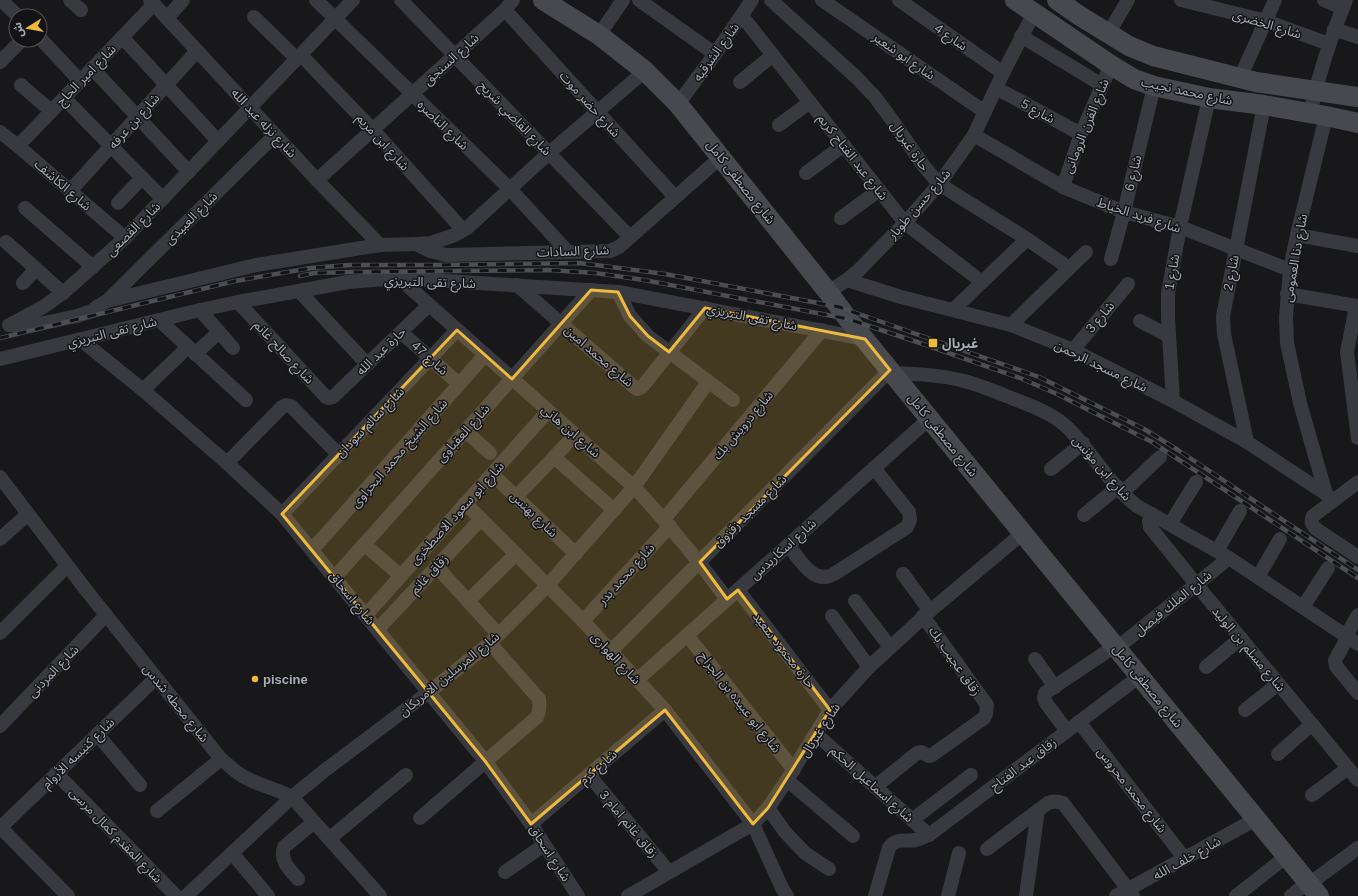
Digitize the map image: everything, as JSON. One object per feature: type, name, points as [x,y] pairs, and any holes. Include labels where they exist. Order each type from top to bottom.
[{"type":"main road","name":"شارع مصطفى كامل","points":[[543,0],[599,35],[645,71],[678,104],[864,339],[1312,887]]},
{"type":"main road","name":"شارع محمد نجيب","points":[[1014,0],[1134,79],[1154,86],[1209,98],[1318,114],[1358,123]]},
{"type":"main road","name":"شارع محمد نجيب","points":[[1057,0],[1108,34],[1129,46],[1153,56],[1256,82],[1358,97]]},
{"type":"street","points":[[1,0],[10,8]]},
{"type":"street","points":[[70,0],[81,10]]},
{"type":"street","points":[[166,18],[183,0]]},
{"type":"street","name":"شارع الناصره","points":[[316,0],[510,189],[568,252]]},
{"type":"street","name":"شارع القصعى","points":[[4,326],[43,307],[64,293],[125,238],[354,0]]},
{"type":"street","name":"شارع القاضي شريح","points":[[401,0],[630,237]]},
{"type":"street","points":[[599,35],[623,0]]},
{"type":"street","points":[[639,0],[715,54]]},
{"type":"street","name":"شارع الشرقيه","points":[[678,104],[752,0]]},
{"type":"street","name":"حارة غبريال","points":[[771,0],[856,77],[875,97],[923,165],[939,184],[1027,239],[1069,268]]},
{"type":"street","name":"شارع ابو شعير","points":[[822,0],[985,112]]},
{"type":"street","name":"شارع 4","points":[[899,0],[1003,74]]},
{"type":"street","points":[[1108,34],[1128,0]]},
{"type":"street","name":"شارع الخضرى","points":[[1181,0],[1266,21],[1329,44]]},
{"type":"street","points":[[1240,78],[1275,0]]},
{"type":"street","points":[[1324,0],[1345,4]]},
{"type":"street","name":"شارع نزله عبد الله","points":[[152,2],[274,135],[380,245]]},
{"type":"street","name":"شارع امير الحاج","points":[[18,146],[122,37],[152,2]]},
{"type":"street","name":"شارع دنا العمومى","points":[[1330,497],[1300,403],[1287,343],[1286,317],[1290,270],[1318,114],[1315,91],[1334,29],[1345,4]]},
{"type":"street","name":"شارع السنجق","points":[[317,180],[455,56],[509,5]]},
{"type":"street","name":"شارع حضر موت","points":[[509,5],[597,111],[675,197]]},
{"type":"street","name":"شارع حسن طوبار","points":[[828,292],[847,280],[905,223],[939,184],[974,135],[1021,36],[1034,13]]},
{"type":"street","name":"شارع ابن مريم","points":[[254,16],[299,57],[373,130],[463,230]]},
{"type":"street","name":"شارع عبد الفتاح كريم","points":[[742,16],[905,223],[982,282]]},
{"type":"street","points":[[1334,29],[1358,38]]},
{"type":"street","points":[[1021,36],[1102,85]]},
{"type":"street","points":[[122,37],[218,141]]},
{"type":"street","points":[[48,47],[80,81]]},
{"type":"street","points":[[0,62],[14,48]]},
{"type":"street","name":"شارع بن عرفه","points":[[70,191],[197,51]]},
{"type":"street","points":[[740,82],[773,55]]},
{"type":"street","name":"شارع الفرن الرومانى","points":[[1062,187],[1081,134],[1111,65]]},
{"type":"street","points":[[92,68],[189,172]]},
{"type":"street","name":"شارع تقى التبريزي","points":[[4,326],[30,326],[77,316],[92,311],[107,301],[256,265],[380,245],[431,243],[448,238],[463,230],[597,111],[645,71]]},
{"type":"street","points":[[21,84],[51,111]]},
{"type":"street","name":"شارع 6","points":[[1111,259],[1124,212],[1154,86]]},
{"type":"street","name":"شارع 5","points":[[996,88],[1081,134]]},
{"type":"street","points":[[64,98],[163,199]]},
{"type":"street","name":"شارع 1","points":[[1173,401],[1168,293],[1180,227],[1209,98]]},
{"type":"street","points":[[779,125],[810,102]]},
{"type":"street","name":"شارع 2","points":[[1247,442],[1224,334],[1223,316],[1264,105]]},
{"type":"street","name":"شارع الكاشف","points":[[0,132],[125,238]]},
{"type":"street","name":"شارع العبيدى","points":[[107,301],[274,135]]},
{"type":"street","name":"شارع فريد الخياط","points":[[974,135],[1062,187],[1124,212],[1180,227],[1290,270]]},
{"type":"street","points":[[806,173],[844,145]]},
{"type":"street","name":"شارع السادات","points":[[416,244],[430,251],[446,255],[610,251],[630,237],[721,157]]},
{"type":"street","points":[[118,203],[142,178]]},
{"type":"street","points":[[841,218],[879,190]]},
{"type":"street","points":[[25,208],[93,267]]},
{"type":"street","points":[[1297,235],[1358,246]]},
{"type":"street","points":[[952,310],[1027,239]]},
{"type":"street","points":[[6,242],[64,293]]},
{"type":"street","points":[[1011,325],[1086,252]]},
{"type":"street","points":[[23,283],[36,268]]},
{"type":"street","name":"شارع تقى التبريزي","points":[[0,359],[238,302],[348,282],[399,278],[618,292],[864,339]]},
{"type":"street","name":"شارع ابن هاني","points":[[399,278],[634,486],[700,562],[727,599]]},
{"type":"street","name":"شارع مسجد الرحمن","points":[[847,280],[1011,325],[1072,350],[1173,401],[1247,442],[1330,497]]},
{"type":"street","name":"شارع 3","points":[[1072,350],[1128,284]]},
{"type":"street","name":"شارع محمد امين","points":[[517,286],[636,388],[642,387],[704,308]]},
{"type":"street","name":"شارع العقباوى","points":[[335,577],[591,290]]},
{"type":"street","points":[[299,291],[367,364]]},
{"type":"street","points":[[618,292],[630,316],[648,336],[733,400]]},
{"type":"street","points":[[1287,294],[1357,306],[1347,352],[1358,438]]},
{"type":"street","name":"شارع صالح غانم","points":[[238,302],[326,397],[333,397]]},
{"type":"street","name":"حارة عبد الله","points":[[333,397],[429,305]]},
{"type":"street","points":[[200,310],[233,348]]},
{"type":"street","points":[[159,320],[246,400]]},
{"type":"street","points":[[1140,320],[1169,336]]},
{"type":"street","name":"شارع سالم سودان","points":[[282,514],[457,330]]},
{"type":"street","name":"شارع درويش بك","points":[[667,523],[822,330]]},
{"type":"street","points":[[143,390],[192,350],[219,332]]},
{"type":"street","name":"شارع 47","points":[[401,332],[459,384]]},
{"type":"street","name":"شارع اسحاق","points":[[81,340],[143,390],[227,462],[282,514],[430,692],[485,761],[531,824],[578,896]]},
{"type":"street","name":"شارع الشيخ محمد البحراوى","points":[[312,550],[485,355]]},
{"type":"street","name":"شارع ابن مؤنس","points":[[891,371],[946,377],[965,381],[1001,393],[1046,412],[1067,427],[1083,443],[1120,490],[1137,506],[1223,554],[1351,639]]},
{"type":"street","name":"شارع مسجد زقزوق","points":[[610,652],[891,371]]},
{"type":"street","name":"شارع المرسلين الامريكان","points":[[185,896],[292,797],[324,771],[430,692],[494,638],[547,586],[634,486],[708,382]]},
{"type":"street","points":[[227,462],[282,407],[286,405],[291,406],[338,455]]},
{"type":"street","name":"شارع ابو سعود الاصطخرى","points":[[366,615],[548,411]]},
{"type":"street","name":"شارع اسكاريدس","points":[[637,680],[930,419]]},
{"type":"street","points":[[464,431],[490,453]]},
{"type":"street","points":[[516,498],[575,435]]},
{"type":"street","points":[[1051,469],[1083,443]]},
{"type":"street","points":[[1084,515],[1120,490],[1160,457]]},
{"type":"street","points":[[554,458],[614,510]]},
{"type":"street","points":[[788,545],[809,572],[824,578],[834,574],[907,527],[910,520],[909,512],[874,468]]},
{"type":"street","name":"شارع بهنس","points":[[492,474],[576,554]]},
{"type":"street","name":"شارع محطه شدس","points":[[0,477],[106,615],[221,759],[244,778],[265,787],[281,791],[292,797],[380,896]]},
{"type":"street","points":[[1170,524],[1196,482]]},
{"type":"street","points":[[1358,482],[1330,497],[1311,520],[1312,525],[1316,529],[1358,557]]},
{"type":"street","name":"شارع الهوارى","points":[[465,503],[583,621],[665,710],[753,824],[787,896]]},
{"type":"street","points":[[1223,554],[1240,511]]},
{"type":"street","points":[[0,539],[28,514]]},
{"type":"street","name":"شارع مسلم بن الوليد","points":[[1152,514],[1149,521],[1150,527],[1358,780]]},
{"type":"street","name":"زقاق غانم","points":[[378,629],[481,519]]},
{"type":"street","name":"شارع محمد بدر","points":[[583,621],[667,523]]},
{"type":"street","name":"شارع غبريال","points":[[628,896],[753,824],[768,808],[830,710],[890,647],[926,614],[1023,533]]},
{"type":"street","points":[[1258,577],[1280,539]]},
{"type":"street","points":[[364,544],[400,576]]},
{"type":"street","points":[[468,601],[516,554]]},
{"type":"street","name":"شارع الملك فيصل","points":[[1067,731],[1044,701],[1045,693],[1116,647],[1196,584],[1223,554]]},
{"type":"street","points":[[0,633],[68,566]]},
{"type":"street","points":[[420,818],[537,717],[540,711],[539,699],[468,601],[437,566]]},
{"type":"street","points":[[1303,607],[1328,568]]},
{"type":"street","name":"زقاق عجيب بك","points":[[875,787],[917,753],[921,752],[929,756],[932,755],[984,718],[986,714],[986,705],[926,614],[903,574]]},
{"type":"street","name":"حارة محمود سعيد","points":[[738,590],[830,710]]},
{"type":"street","points":[[855,601],[890,647]]},
{"type":"street","name":"شارع المردنى","points":[[0,726],[106,615]]},
{"type":"street","points":[[1358,615],[1351,639],[1335,660],[1336,666],[1358,693]]},
{"type":"street","points":[[832,616],[870,667]]},
{"type":"street","name":"شارع ابو عبيده بن الجراح","points":[[687,634],[790,775],[853,836]]},
{"type":"street","points":[[1206,667],[1241,638]]},
{"type":"street","points":[[1035,659],[1055,686]]},
{"type":"street","name":"زقاق عبد الفتاح","points":[[876,896],[889,848],[894,842],[901,840],[916,840],[928,835],[1140,676]]},
{"type":"street","name":"شارع كنيسه الأروام","points":[[0,827],[156,678]]},
{"type":"street","points":[[1245,710],[1278,684]]},
{"type":"street","name":"شارع كرم","points":[[531,824],[665,710]]},
{"type":"street","name":"شارع محمد محروس","points":[[1079,722],[1185,858]]},
{"type":"street","points":[[1278,754],[1312,724]]},
{"type":"street","points":[[97,734],[140,785]]},
{"type":"street","name":"شارع اسماعيل الحكم","points":[[816,734],[928,835]]},
{"type":"street","points":[[157,810],[221,759]]},
{"type":"street","points":[[1312,795],[1348,768]]},
{"type":"street","name":"شارع المقدم كمال مرسى","points":[[56,773],[185,896]]},
{"type":"street","points":[[329,839],[406,775]]},
{"type":"street","name":"زقاق غانم امام 3","points":[[589,775],[670,872]]},
{"type":"street","points":[[912,820],[971,775]]},
{"type":"street","points":[[987,849],[1038,810],[1051,802],[1063,803],[1131,893]]},
{"type":"street","points":[[768,808],[784,832],[805,853],[828,869]]},
{"type":"street","points":[[1026,896],[1038,810]]},
{"type":"street","name":"شارع خلف الله","points":[[1116,896],[1131,893],[1185,858],[1256,819]]},
{"type":"street","points":[[298,879],[283,860],[284,847],[314,822]]},
{"type":"street","points":[[0,827],[68,896]]},
{"type":"street","points":[[505,872],[544,845]]},
{"type":"street","points":[[1291,896],[1312,887],[1358,848]]},
{"type":"street","points":[[232,853],[268,896]]},
{"type":"street","points":[[948,896],[959,854]]},
{"type":"street","points":[[1236,896],[1287,856]]},
{"type":"highlighted area","points":[[591,290],[618,292],[630,316],[648,336],[669,352],[705,308],[865,339],[890,370],[700,562],[727,599],[738,590],[830,710],[768,808],[753,824],[665,710],[531,824],[485,761],[282,514],[457,330],[512,379]]},
{"type":"railway","points":[[0,338],[235,281],[311,268],[350,265],[580,263],[665,274],[839,307],[1039,377],[1144,429],[1358,570]]},
{"type":"railway","points":[[300,276],[314,273],[352,272],[549,270],[595,273],[644,280],[848,319],[1020,378],[1057,394],[1152,442],[1358,578]]},
{"type":"place","name":"غبريال","points":[[933,343]]},
{"type":"place","name":"piscine","points":[[255,679]]}]
